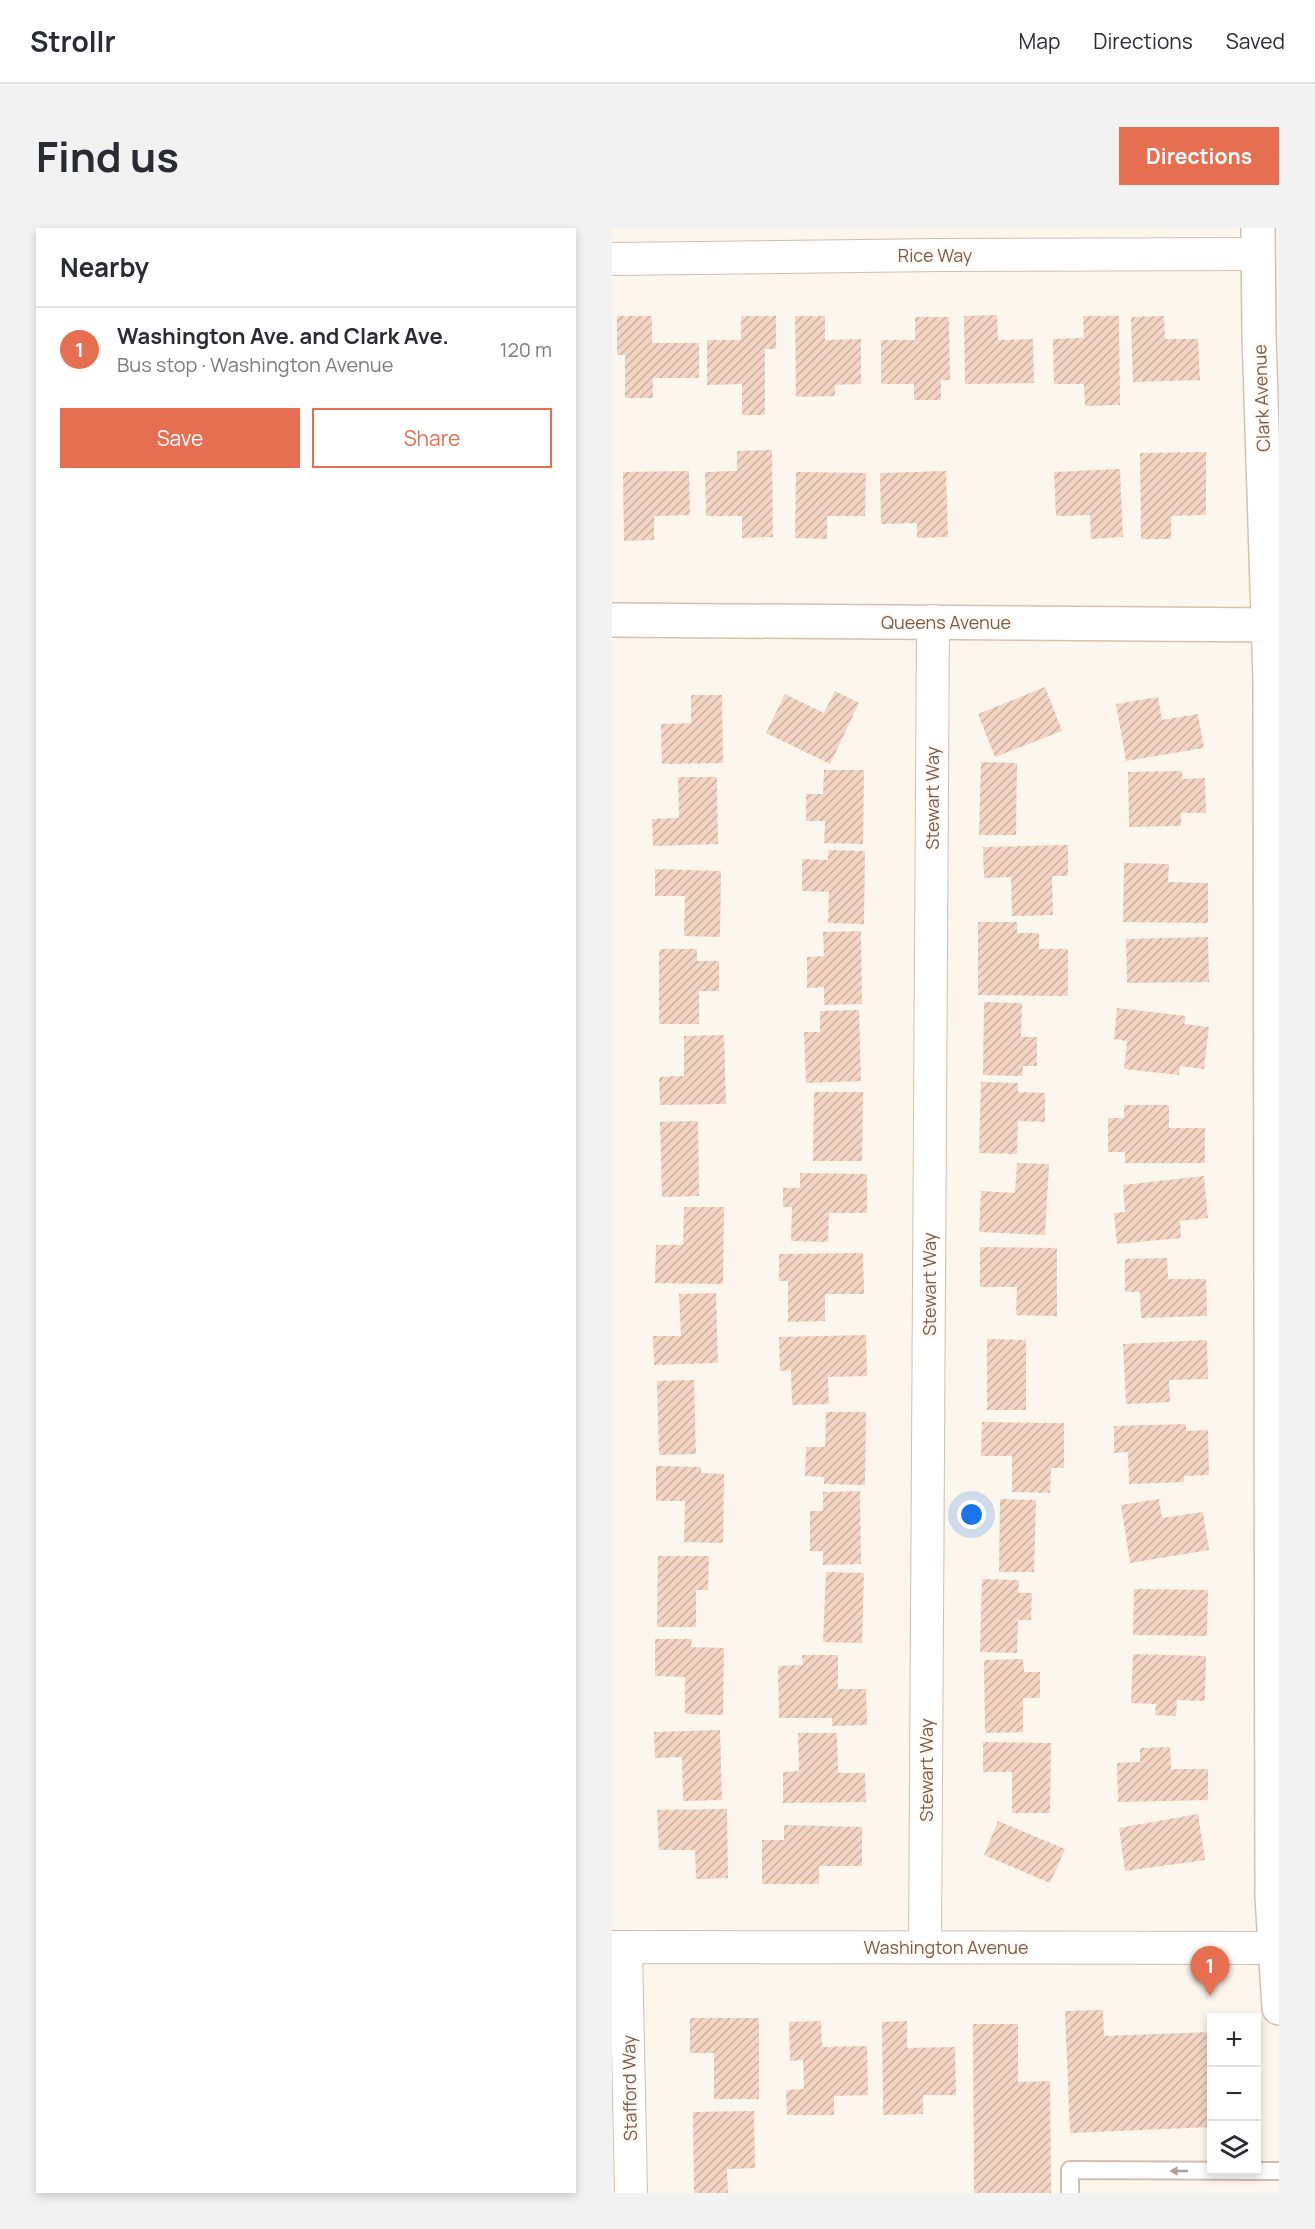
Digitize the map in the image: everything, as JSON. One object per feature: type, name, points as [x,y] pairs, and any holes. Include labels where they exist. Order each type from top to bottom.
[{"type":"street","name":"Rice Way","points":[[612,259],[938,241],[1258,241]]},
{"type":"street","name":"Clark Avenue","points":[[1258,241],[1259,335],[1274,625],[1272,1896],[1279,2008]]},
{"type":"street","name":"Queens Avenue","points":[[612,620],[1274,625]]},
{"type":"street","name":"Stewart Way","points":[[925,1947],[933,621]]},
{"type":"street","name":"Washington Avenue","points":[[619,1948],[1277,1948]]},
{"type":"street","name":"Stafford Way","points":[[619,1948],[632,2193]]},
{"type":"lane","points":[[1070,2193],[1070,2170],[1279,2171]]},
{"type":"building","points":[[997,315],[998,340],[1033,339],[1034,383],[965,384],[964,316]]},
{"type":"building","points":[[617,316],[652,316],[652,343],[699,343],[699,378],[653,378],[653,398],[625,398],[625,355],[617,355]]},
{"type":"building","points":[[741,316],[776,316],[776,349],[765,349],[765,415],[742,415],[742,384],[707,385],[707,340],[741,340]]},
{"type":"building","points":[[795,316],[825,316],[825,340],[861,339],[861,384],[835,385],[835,396],[796,397]]},
{"type":"building","points":[[1083,316],[1119,316],[1120,405],[1085,406],[1084,384],[1054,384],[1053,339],[1084,338]]},
{"type":"building","points":[[1164,316],[1165,339],[1198,339],[1200,380],[1133,382],[1131,317]]},
{"type":"building","points":[[915,317],[949,317],[950,380],[941,380],[941,400],[914,400],[914,384],[881,384],[881,340],[915,340]]},
{"type":"building","points":[[772,450],[773,537],[742,538],[742,516],[706,516],[705,472],[737,471],[737,451]]},
{"type":"building","points":[[1206,452],[1206,515],[1171,516],[1171,539],[1141,539],[1140,453]]},
{"type":"building","points":[[1120,469],[1123,537],[1091,539],[1090,515],[1056,516],[1054,472]]},
{"type":"building","points":[[689,471],[690,515],[654,516],[654,540],[624,541],[623,472]]},
{"type":"building","points":[[946,471],[948,537],[917,538],[917,523],[881,524],[880,473]]},
{"type":"building","points":[[796,472],[866,473],[865,516],[827,516],[827,539],[795,538]]},
{"type":"building","points":[[1045,687],[1062,731],[995,757],[978,714]]},
{"type":"building","points":[[835,691],[859,703],[830,764],[766,733],[785,694],[824,713]]},
{"type":"building","points":[[691,695],[722,695],[723,763],[662,764],[661,724],[691,723]]},
{"type":"building","points":[[1158,697],[1162,720],[1198,714],[1204,748],[1126,761],[1116,704]]},
{"type":"building","points":[[981,762],[1017,763],[1016,835],[979,835]]},
{"type":"building","points":[[824,770],[864,770],[863,844],[824,843],[825,821],[806,821],[806,794],[823,794]]},
{"type":"building","points":[[1182,771],[1182,779],[1205,778],[1206,813],[1181,813],[1181,826],[1129,827],[1128,772]]},
{"type":"building","points":[[678,777],[717,777],[718,844],[653,846],[652,819],[679,818]]},
{"type":"building","points":[[1068,845],[1068,876],[1052,876],[1053,915],[1012,916],[1011,877],[984,878],[983,847]]},
{"type":"building","points":[[828,850],[865,851],[864,924],[828,923],[829,892],[802,891],[802,859],[828,860]]},
{"type":"building","points":[[1124,863],[1169,864],[1168,882],[1208,883],[1208,923],[1123,922]]},
{"type":"building","points":[[655,869],[721,871],[720,937],[684,936],[685,896],[655,896]]},
{"type":"building","points":[[978,922],[1017,922],[1017,933],[1039,933],[1039,949],[1068,949],[1068,996],[978,995]]},
{"type":"building","points":[[861,931],[862,1004],[824,1005],[824,987],[807,988],[807,957],[824,956],[823,932]]},
{"type":"building","points":[[1208,937],[1209,982],[1127,983],[1126,939]]},
{"type":"building","points":[[659,949],[697,949],[697,961],[719,961],[719,991],[699,991],[699,1024],[659,1024]]},
{"type":"building","points":[[984,1002],[1022,1003],[1021,1037],[1037,1037],[1037,1066],[1023,1066],[1022,1076],[983,1075]]},
{"type":"building","points":[[1117,1008],[1186,1016],[1184,1024],[1209,1027],[1204,1069],[1180,1066],[1179,1075],[1124,1069],[1127,1041],[1114,1039]]},
{"type":"building","points":[[859,1010],[861,1081],[806,1083],[804,1032],[820,1032],[820,1011]]},
{"type":"building","points":[[724,1035],[726,1104],[660,1105],[659,1077],[684,1076],[684,1036]]},
{"type":"building","points":[[981,1082],[1018,1083],[1018,1092],[1045,1093],[1045,1122],[1018,1121],[1017,1154],[979,1153]]},
{"type":"building","points":[[814,1092],[863,1092],[862,1161],[813,1161]]},
{"type":"building","points":[[1124,1105],[1169,1105],[1169,1128],[1205,1128],[1205,1163],[1125,1163],[1125,1152],[1108,1152],[1108,1118],[1124,1118]]},
{"type":"building","points":[[698,1121],[699,1196],[662,1197],[660,1122]]},
{"type":"building","points":[[1017,1163],[1049,1164],[1045,1235],[979,1232],[981,1191],[1015,1193]]},
{"type":"building","points":[[800,1173],[867,1174],[867,1213],[829,1213],[828,1242],[791,1241],[792,1207],[783,1207],[783,1188],[800,1188]]},
{"type":"building","points":[[1204,1176],[1208,1218],[1180,1221],[1181,1238],[1117,1244],[1114,1213],[1125,1212],[1123,1185]]},
{"type":"building","points":[[684,1207],[724,1207],[723,1284],[655,1283],[656,1245],[683,1245]]},
{"type":"building","points":[[980,1247],[1057,1248],[1057,1316],[1016,1315],[1017,1287],[980,1287]]},
{"type":"building","points":[[863,1253],[864,1294],[825,1294],[825,1321],[788,1322],[788,1281],[779,1281],[779,1254]]},
{"type":"building","points":[[1167,1258],[1168,1279],[1206,1279],[1207,1316],[1141,1318],[1140,1292],[1125,1292],[1125,1259]]},
{"type":"building","points":[[716,1293],[718,1363],[654,1365],[653,1336],[681,1336],[679,1294]]},
{"type":"building","points":[[866,1335],[867,1376],[828,1377],[829,1404],[792,1405],[791,1370],[780,1371],[779,1337]]},
{"type":"building","points":[[987,1339],[1026,1340],[1026,1410],[987,1410]]},
{"type":"building","points":[[1207,1340],[1208,1379],[1169,1380],[1170,1402],[1126,1404],[1123,1344]]},
{"type":"building","points":[[694,1380],[696,1454],[659,1455],[657,1381]]},
{"type":"building","points":[[826,1412],[866,1412],[865,1485],[824,1484],[824,1477],[805,1476],[806,1447],[825,1447]]},
{"type":"building","points":[[982,1422],[1064,1423],[1064,1468],[1051,1468],[1050,1493],[1012,1492],[1012,1456],[981,1456]]},
{"type":"building","points":[[1186,1424],[1186,1431],[1208,1430],[1209,1475],[1184,1476],[1184,1482],[1129,1484],[1128,1452],[1114,1453],[1114,1426]]},
{"type":"building","points":[[656,1466],[701,1467],[701,1473],[724,1474],[723,1543],[684,1542],[685,1501],[656,1501]]},
{"type":"building","points":[[860,1491],[861,1564],[823,1565],[823,1551],[810,1551],[810,1511],[823,1511],[823,1492]]},
{"type":"building","points":[[1000,1499],[1036,1500],[1034,1572],[999,1572]]},
{"type":"building","points":[[1159,1499],[1162,1518],[1203,1512],[1209,1550],[1130,1563],[1121,1505]]},
{"type":"building","points":[[658,1556],[709,1556],[708,1590],[696,1590],[696,1627],[657,1627]]},
{"type":"building","points":[[826,1572],[864,1573],[862,1643],[823,1642]]},
{"type":"building","points":[[982,1579],[1019,1580],[1018,1593],[1032,1593],[1031,1620],[1018,1620],[1017,1653],[980,1652]]},
{"type":"building","points":[[1134,1589],[1208,1590],[1207,1636],[1133,1635]]},
{"type":"building","points":[[655,1639],[692,1639],[691,1647],[724,1648],[723,1715],[685,1714],[685,1677],[655,1676]]},
{"type":"building","points":[[1133,1654],[1206,1656],[1205,1701],[1177,1700],[1176,1716],[1155,1715],[1156,1704],[1131,1703]]},
{"type":"building","points":[[802,1655],[838,1655],[838,1689],[866,1689],[867,1725],[832,1726],[832,1718],[779,1718],[778,1666],[803,1665]]},
{"type":"building","points":[[1023,1659],[1024,1672],[1040,1672],[1040,1698],[1023,1698],[1023,1732],[985,1733],[984,1660]]},
{"type":"building","points":[[720,1730],[722,1800],[683,1801],[682,1757],[655,1758],[654,1732]]},
{"type":"building","points":[[798,1733],[837,1733],[838,1773],[865,1773],[866,1802],[783,1803],[783,1772],[799,1771]]},
{"type":"building","points":[[983,1742],[1051,1743],[1050,1813],[1012,1813],[1012,1772],[983,1772]]},
{"type":"building","points":[[1170,1747],[1171,1769],[1208,1769],[1208,1800],[1118,1802],[1117,1763],[1140,1762],[1140,1748]]},
{"type":"building","points":[[727,1809],[728,1878],[696,1879],[695,1850],[659,1850],[657,1810]]},
{"type":"building","points":[[1198,1814],[1205,1860],[1125,1871],[1119,1828]]},
{"type":"building","points":[[998,1821],[1065,1849],[1050,1883],[984,1855]]},
{"type":"building","points":[[784,1825],[862,1827],[862,1866],[819,1866],[819,1884],[762,1884],[762,1840],[784,1840]]},
{"type":"building","points":[[1103,2010],[1104,2036],[1207,2032],[1207,2127],[1070,2133],[1065,2011]]},
{"type":"building","points":[[690,2018],[759,2018],[759,2099],[714,2099],[714,2053],[690,2053]]},
{"type":"building","points":[[821,2021],[822,2047],[867,2046],[868,2095],[834,2096],[834,2115],[787,2115],[786,2090],[804,2089],[803,2060],[790,2061],[789,2022]]},
{"type":"building","points":[[907,2021],[907,2048],[955,2047],[956,2095],[923,2095],[923,2114],[883,2115],[882,2022]]},
{"type":"building","points":[[973,2024],[1018,2024],[1018,2082],[1050,2081],[1051,2193],[974,2193]]},
{"type":"building","points":[[754,2111],[755,2168],[727,2169],[728,2193],[694,2193],[693,2112]]},
{"type":"place","name":"Washington Ave. and Clark Ave.","points":[[1210,1996]]}]
